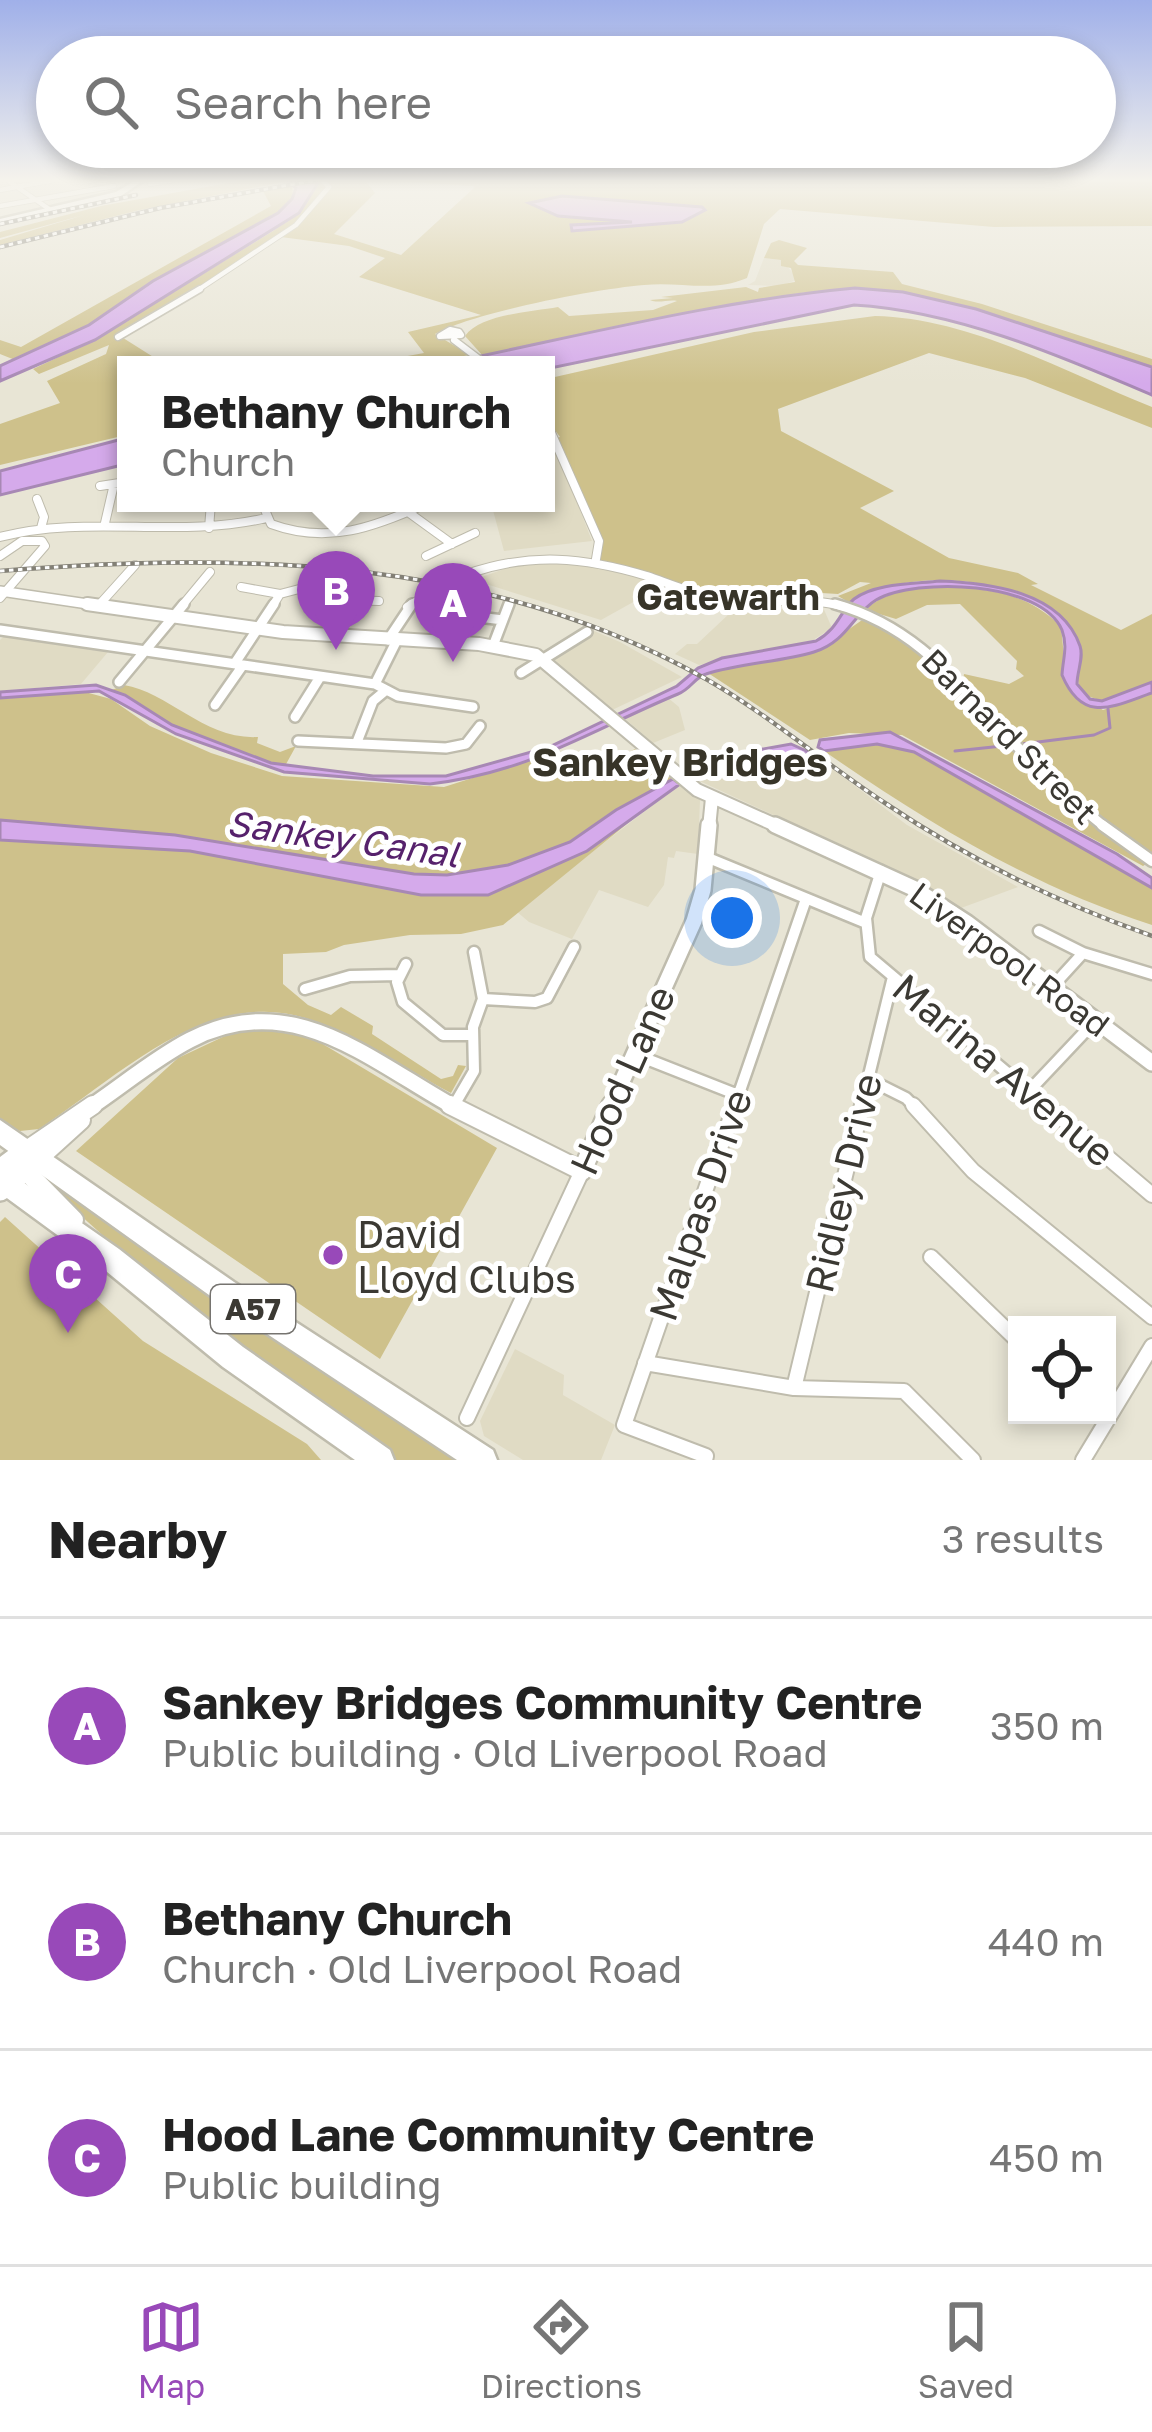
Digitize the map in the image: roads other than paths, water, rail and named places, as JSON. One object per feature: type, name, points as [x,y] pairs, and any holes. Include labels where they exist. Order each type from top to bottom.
[{"type":"highway","name":"A57","points":[[0,1130],[12,1168],[110,1258],[233,1357],[380,1460]]},
{"type":"highway","name":"A57","points":[[12,1168],[225,1291],[483,1460]]},
{"type":"street","points":[[118,338],[262,248]]},
{"type":"street","points":[[449,339],[462,339],[477,356]]},
{"type":"street","points":[[555,443],[599,541],[596,559]]},
{"type":"street","points":[[105,524],[114,484]]},
{"type":"street","points":[[100,486],[117,484]]},
{"type":"street","points":[[37,499],[44,518],[41,528]]},
{"type":"street","points":[[209,528],[210,512]]},
{"type":"street","points":[[266,518],[268,512]]},
{"type":"street","points":[[0,537],[41,528],[122,522],[172,532],[266,518],[287,532],[342,537],[408,512],[452,544]]},
{"type":"street","points":[[426,556],[475,533]]},
{"type":"street","points":[[0,556],[22,541],[44,543],[43,551],[2,594]]},
{"type":"street","name":"Barnard Street","points":[[357,742],[406,608],[467,574],[538,555],[596,559],[709,596],[823,602],[898,630],[939,659],[1016,745],[1104,830],[1152,861]]},
{"type":"street","points":[[99,605],[134,570]]},
{"type":"street","points":[[119,682],[210,572]]},
{"type":"street","points":[[186,581],[199,583]]},
{"type":"street","points":[[241,587],[280,594],[300,587],[329,591],[347,604],[380,601]]},
{"type":"street","points":[[2,594],[256,629],[493,646],[542,658]]},
{"type":"street","points":[[214,705],[280,594]]},
{"type":"street","points":[[475,616],[482,597]]},
{"type":"street","points":[[493,646],[509,604]]},
{"type":"street","points":[[446,613],[503,620]]},
{"type":"street","points":[[0,630],[320,677],[472,707]]},
{"type":"street","points":[[521,673],[587,632]]},
{"type":"street","name":"Liverpool Road","points":[[542,658],[682,778],[712,798],[881,871],[967,923],[1149,1054]]},
{"type":"street","points":[[295,718],[320,677]]},
{"type":"street","points":[[298,742],[446,748],[466,744],[483,731]]},
{"type":"street","name":"Hood Lane","points":[[467,1418],[694,921],[712,798]]},
{"type":"street","points":[[706,857],[866,923],[881,871]]},
{"type":"street","name":"Malpas Drive","points":[[706,1460],[706,1456],[624,1425],[806,899]]},
{"type":"street","name":"Marina Avenue","points":[[866,923],[870,957],[1152,1195]]},
{"type":"street","points":[[1039,931],[1083,952],[1152,974]]},
{"type":"street","points":[[483,999],[535,1002],[547,998],[575,947]]},
{"type":"street","points":[[452,1107],[474,1072],[473,1035],[483,999],[476,979],[480,964],[472,952]]},
{"type":"street","points":[[1052,987],[1083,952]]},
{"type":"street","points":[[303,991],[323,982],[402,970],[397,989],[403,1002],[437,1032],[473,1035]]},
{"type":"street","name":"Ridley Drive","points":[[794,1388],[893,977]]},
{"type":"street","points":[[12,1168],[190,1040],[242,1020],[266,1018],[299,1023],[332,1036],[452,1107],[582,1171]]},
{"type":"street","points":[[1029,1090],[1096,1020]]},
{"type":"street","points":[[634,1054],[738,1095]]},
{"type":"street","points":[[868,1079],[906,1097],[974,1172],[1152,1317]]},
{"type":"street","points":[[931,1257],[1008,1331]]},
{"type":"street","points":[[1116,1397],[1152,1346]]},
{"type":"street","points":[[645,1364],[794,1388],[904,1391],[973,1460]]},
{"type":"street","points":[[1083,1460],[1098,1424]]},
{"type":"waterway","name":"Sankey Canal","points":[[1022,744],[1094,735],[1110,728],[1108,709]]},
{"type":"waterway","name":"Sankey Canal","points":[[955,751],[1012,745]]},
{"type":"railway","points":[[0,571],[91,565],[272,564],[450,586],[537,608],[623,638],[706,679],[948,843],[1048,894],[1152,936]]},
{"type":"place","name":"Bethany Church","points":[[336,650]]},
{"type":"place","name":"Sankey Bridges Community Centre","points":[[453,662]]},
{"type":"place","name":"David Lloyd Clubs","points":[[333,1255]]},
{"type":"place","name":"Hood Lane Community Centre","points":[[68,1333]]},
{"type":"district","name":"Gatewarth","points":[[728,596]]},
{"type":"district","name":"Sankey Bridges","points":[[680,761]]}]
